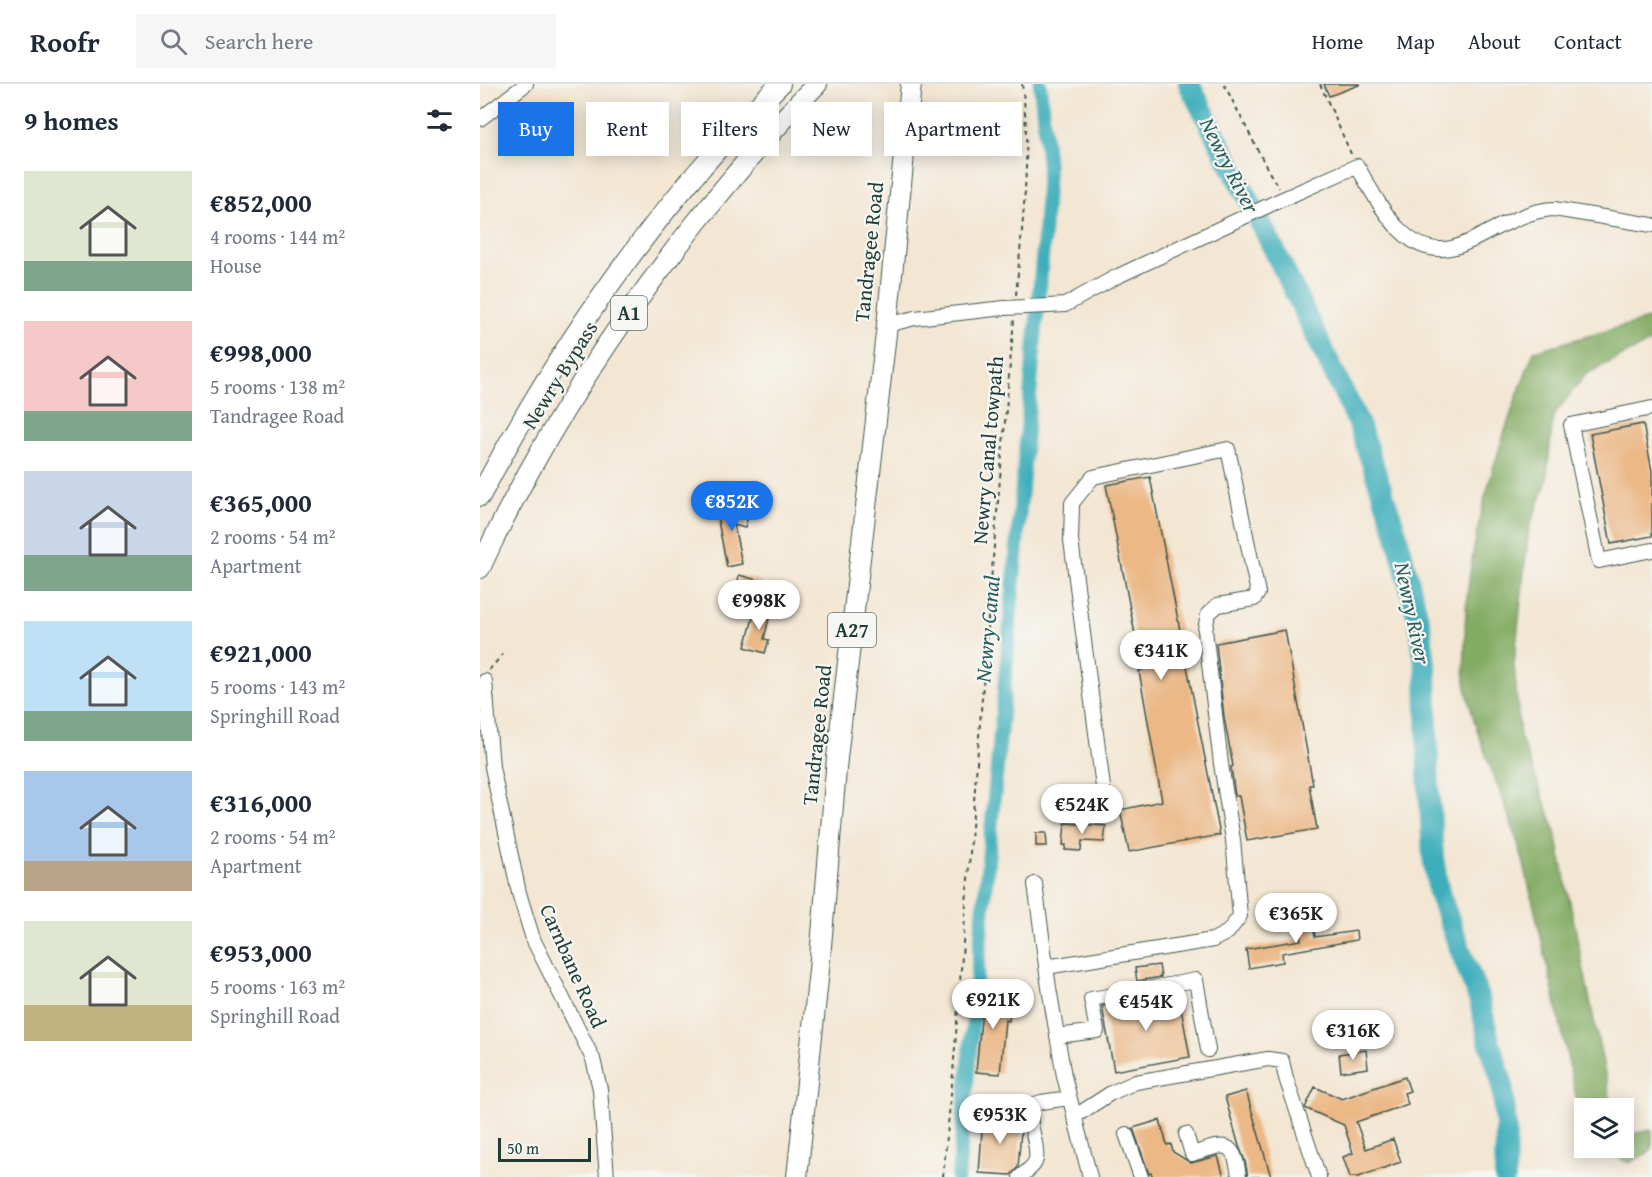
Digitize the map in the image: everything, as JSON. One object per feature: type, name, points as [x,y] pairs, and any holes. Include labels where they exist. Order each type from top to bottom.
[{"type":"highway","name":"Newry Bypass","points":[[480,496],[553,371],[625,265],[698,172],[740,123],[780,84]]},
{"type":"highway","name":"Newry Bypass","points":[[480,568],[501,524],[557,422],[613,335],[655,275],[710,205],[784,117],[817,84]]},
{"type":"highway","name":"Tandragee Road","points":[[797,1177],[819,970],[837,758],[887,325],[911,84]]},
{"type":"street","points":[[480,119],[526,84]]},
{"type":"street","points":[[887,325],[915,318],[1004,308],[1065,305],[1116,277],[1357,166],[1394,224],[1408,237],[1423,246],[1437,249],[1452,248],[1525,215],[1545,209],[1652,225]]},
{"type":"street","points":[[1651,410],[1571,424],[1599,561],[1652,550]]},
{"type":"street","points":[[1046,967],[1213,940],[1228,932],[1240,916],[1233,840],[1221,764],[1205,630],[1208,614],[1218,605],[1254,599],[1258,593],[1228,449],[1093,477],[1072,503],[1071,540],[1103,787]]},
{"type":"street","name":"Carnbane Road","points":[[485,681],[483,702],[492,767],[519,893],[533,939],[592,1059],[600,1089],[607,1177]]},
{"type":"street","points":[[1035,884],[1057,1036],[1069,1098],[1089,1177]]},
{"type":"street","points":[[1057,1036],[1097,1031],[1091,999],[1196,980],[1208,1050]]},
{"type":"street","points":[[1074,1117],[1111,1093],[1136,1082],[1268,1059],[1282,1061],[1319,1177]]},
{"type":"street","points":[[1020,1177],[1030,1169],[1036,1158],[1030,1110],[1032,1105],[1069,1098]]},
{"type":"street","points":[[990,1108],[1030,1110]]},
{"type":"street","points":[[1126,1134],[1141,1177]]},
{"type":"street","points":[[1186,1134],[1192,1154],[1222,1145],[1229,1148],[1239,1177]]},
{"type":"path","points":[[1016,296],[1027,165],[1027,131],[1022,84]]},
{"type":"path","points":[[1224,84],[1281,200]]},
{"type":"path","points":[[1320,84],[1357,166]]},
{"type":"path","name":"Newry Canal towpath","points":[[943,1177],[1014,320]]},
{"type":"path","points":[[485,681],[488,672],[503,654]]},
{"type":"green space","points":[[1652,318],[1652,341],[1586,374],[1553,416],[1546,484],[1529,528],[1514,664],[1520,736],[1555,830],[1610,1098],[1577,1098],[1519,845],[1478,733],[1466,687],[1464,666],[1466,608],[1477,533],[1496,459],[1534,351]]},
{"type":"green space","points":[[1652,1130],[1652,1150],[1629,1163],[1619,1158],[1634,1158],[1634,1133]]},
{"type":"building","points":[[1324,84],[1359,84],[1359,85],[1329,96]]},
{"type":"building","points":[[1643,424],[1652,471],[1652,536],[1611,544],[1590,434]]},
{"type":"building","points":[[1150,477],[1220,835],[1129,852],[1120,810],[1162,801],[1139,671],[1142,670],[1106,485]]},
{"type":"building","points":[[722,504],[749,511],[745,528],[734,525],[742,564],[727,567],[718,521]]},
{"type":"building","points":[[739,575],[761,581],[755,609],[735,604],[739,589],[736,589]]},
{"type":"building","points":[[756,607],[771,610],[764,639],[769,640],[765,653],[745,647]]},
{"type":"building","points":[[1285,630],[1313,785],[1309,785],[1317,829],[1247,841],[1239,796],[1235,796],[1216,643]]},
{"type":"building","points":[[1065,823],[1106,826],[1104,842],[1082,841],[1081,851],[1065,850],[1066,845],[1063,845]]},
{"type":"building","points":[[1036,833],[1046,833],[1047,846],[1036,846]]},
{"type":"building","points":[[1311,913],[1315,937],[1356,931],[1357,940],[1282,953],[1283,962],[1249,968],[1246,949],[1301,940],[1297,915]]},
{"type":"building","points":[[1159,965],[1161,977],[1137,981],[1135,968]]},
{"type":"building","points":[[984,989],[1012,991],[1009,1021],[1005,1020],[1000,1074],[976,1072]]},
{"type":"building","points":[[1178,992],[1190,1057],[1114,1071],[1102,1006]]},
{"type":"building","points":[[1366,1050],[1368,1068],[1341,1072],[1339,1054]]},
{"type":"building","points":[[1405,1077],[1410,1091],[1404,1093],[1408,1104],[1356,1122],[1366,1149],[1393,1139],[1401,1162],[1358,1177],[1350,1177],[1343,1157],[1353,1153],[1344,1125],[1305,1108],[1315,1087],[1342,1099]]},
{"type":"building","points":[[1246,1091],[1271,1177],[1248,1177],[1225,1097]]},
{"type":"building","points":[[983,1116],[1022,1119],[1018,1167],[1011,1175],[979,1173]]},
{"type":"building","points":[[1160,1120],[1167,1145],[1171,1144],[1173,1152],[1191,1163],[1218,1156],[1224,1177],[1153,1177],[1151,1173],[1149,1174],[1133,1128]]},
{"type":"waterway","name":"Newry Canal","points":[[958,1177],[1044,236],[1048,168],[1040,84]]},
{"type":"waterway","name":"Newry River","points":[[1189,84],[1267,235],[1358,422],[1396,532],[1420,626],[1426,671],[1433,857],[1439,893],[1480,1002],[1502,1082],[1506,1127],[1505,1177]]}]
